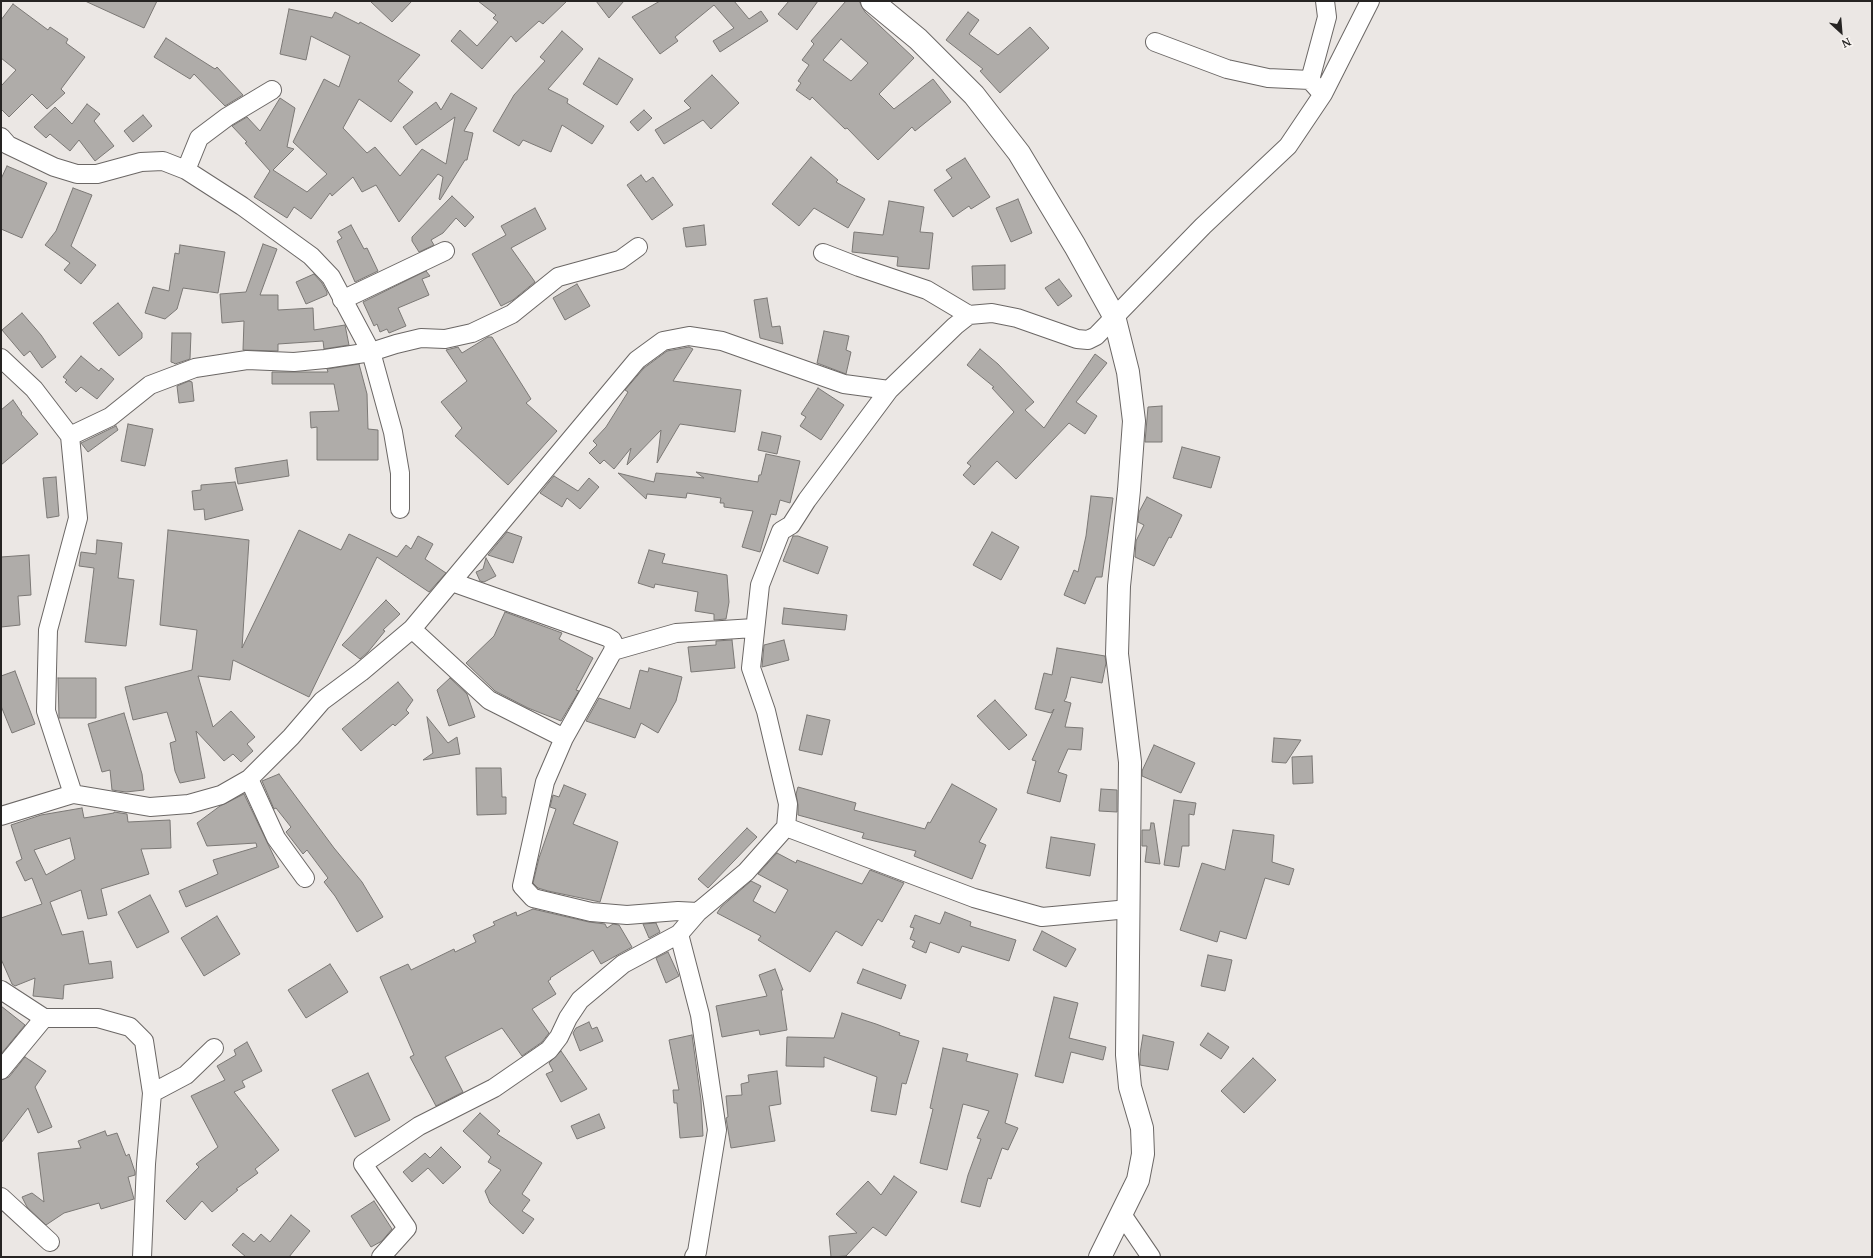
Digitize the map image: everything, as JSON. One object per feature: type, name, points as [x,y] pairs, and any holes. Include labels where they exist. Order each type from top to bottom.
[{"type":"street","points":[[872,1],[918,39],[974,95],[1019,153],[1075,246],[1114,316],[1128,372],[1134,421],[1129,490],[1118,586],[1117,654],[1130,762],[1126,1055],[1130,1086],[1142,1128],[1143,1154],[1138,1180],[1100,1257]]},
{"type":"street","points":[[1310,80],[1327,17],[1325,1]]},
{"type":"street","points":[[380,1257],[407,1228],[363,1164],[419,1126],[494,1088],[548,1050],[559,1037],[568,1018],[580,1000],[623,964],[679,934],[698,912],[746,872],[786,827],[788,804],[766,711],[751,668],[754,628],[760,585],[781,532],[791,525],[806,500],[889,390],[955,326],[969,315],[992,313],[1017,318],[1077,339],[1088,340],[1096,336],[1204,226],[1288,146],[1323,94],[1370,1]]},
{"type":"street","points":[[1155,42],[1227,69],[1268,78],[1310,80],[1323,94]]},
{"type":"street","points":[[186,170],[198,138],[227,117],[272,90]]},
{"type":"street","points":[[3,147],[54,167],[77,174],[96,174],[141,162],[163,161],[186,170],[242,206],[311,256],[331,277],[371,352],[393,432],[400,473],[400,509]]},
{"type":"street","points":[[70,436],[110,417],[150,385],[195,368],[247,360],[294,362],[325,359],[371,352],[421,338],[444,339],[472,333],[512,314],[558,278],[620,260],[638,247]]},
{"type":"street","points":[[342,300],[445,251]]},
{"type":"street","points":[[823,253],[927,290],[969,315]]},
{"type":"street","points":[[1,816],[73,794],[150,807],[190,804],[221,795],[249,779],[291,737],[322,701],[361,672],[412,629],[637,360],[663,341],[689,336],[722,341],[844,384],[889,390]]},
{"type":"street","points":[[1,358],[34,389],[70,436],[78,518],[48,630],[46,711],[73,794]]},
{"type":"street","points":[[452,582],[607,637],[612,640],[614,644],[613,651],[564,738],[545,782],[522,886],[533,898],[591,912],[627,915],[678,911],[698,912]]},
{"type":"street","points":[[613,651],[676,633],[754,628]]},
{"type":"street","points":[[412,629],[489,700],[564,738]]},
{"type":"street","points":[[249,779],[276,838],[305,878]]},
{"type":"street","points":[[786,827],[974,898],[1042,917],[1129,909]]},
{"type":"street","points":[[679,934],[700,1014],[717,1130],[697,1252],[694,1257]]},
{"type":"street","points":[[1,990],[44,1018],[98,1018],[130,1027],[144,1041],[152,1093],[146,1164],[142,1257]]},
{"type":"street","points":[[1,1070],[44,1018]]},
{"type":"street","points":[[152,1093],[186,1075],[214,1048]]},
{"type":"street","points":[[1,1197],[50,1242]]},
{"type":"street","points":[[1121,1214],[1151,1257]]},
{"type":"building","points":[[85,1],[157,1],[144,28]]},
{"type":"building","points":[[370,1],[412,1],[392,22]]},
{"type":"building","points":[[478,1],[567,1],[543,24],[539,21],[516,42],[511,36],[482,69],[451,41],[460,30],[477,46],[498,22],[493,18],[496,15]]},
{"type":"building","points":[[596,1],[624,1],[609,18]]},
{"type":"building","points":[[660,1],[734,1],[749,19],[761,11],[768,21],[720,52],[713,41],[734,28],[714,5],[675,37],[678,41],[660,54],[632,17]]},
{"type":"building","points":[[789,1],[818,1],[797,30],[778,14]]},
{"type":"building","points":[[846,1],[859,1],[865,12],[914,58],[879,94],[894,109],[933,79],[951,102],[915,131],[912,127],[878,160],[847,128],[845,129],[812,97],[810,100],[796,90],[801,83],[798,81],[809,65],[802,60],[814,44],[811,41]],"holes":[[[841,39],[868,63],[851,81],[823,60]]]},
{"type":"building","points":[[13,4],[48,30],[50,27],[68,39],[66,43],[85,57],[61,89],[65,93],[47,109],[32,94],[9,117],[1,109],[1,86],[16,70],[1,58],[1,20]]},
{"type":"building","points":[[289,9],[332,18],[335,12],[359,24],[360,22],[420,55],[398,81],[413,92],[391,122],[359,99],[343,128],[367,153],[375,147],[400,176],[422,149],[446,164],[455,117],[416,145],[403,127],[436,102],[441,110],[451,93],[477,108],[464,131],[473,133],[467,160],[465,160],[440,200],[443,177],[438,174],[399,222],[376,185],[362,192],[353,177],[332,196],[330,193],[311,219],[294,207],[287,218],[254,197],[270,171],[232,126],[247,117],[260,131],[280,98],[295,108],[287,147],[294,149],[273,170],[307,192],[327,174],[293,142],[324,79],[339,87],[350,56],[311,36],[306,60],[280,54]]},
{"type":"building","points":[[968,12],[979,20],[969,34],[998,55],[1030,27],[1049,48],[1000,93],[980,71],[983,69],[946,40]]},
{"type":"building","points":[[562,31],[583,49],[548,89],[568,99],[567,103],[604,126],[592,144],[562,125],[551,152],[523,140],[519,146],[493,131],[514,95],[545,61],[540,57]]},
{"type":"building","points":[[166,38],[215,69],[217,67],[243,95],[225,106],[194,74],[190,79],[154,57]]},
{"type":"building","points":[[599,58],[633,79],[617,105],[583,84]]},
{"type":"building","points":[[712,75],[739,103],[711,129],[703,120],[664,144],[655,130],[691,108],[684,101]]},
{"type":"building","points":[[87,104],[100,114],[94,121],[114,146],[95,161],[79,140],[70,151],[50,134],[46,138],[34,127],[55,107],[72,124]]},
{"type":"building","points":[[644,110],[652,118],[638,131],[630,122]]},
{"type":"building","points":[[143,115],[152,126],[133,142],[124,131]]},
{"type":"building","points":[[811,157],[838,180],[836,182],[865,199],[848,228],[814,208],[799,226],[772,204]]},
{"type":"building","points":[[965,158],[990,197],[971,209],[969,206],[953,217],[934,190],[952,178],[946,170]]},
{"type":"building","points":[[7,166],[47,183],[22,238],[1,229],[1,179]]},
{"type":"building","points":[[641,175],[646,182],[653,177],[673,205],[652,220],[627,185]]},
{"type":"building","points":[[73,188],[92,195],[71,246],[96,265],[81,284],[64,270],[70,263],[45,245],[56,231]]},
{"type":"building","points":[[452,196],[474,217],[465,227],[456,218],[443,233],[431,240],[434,245],[419,252],[412,241],[412,237]]},
{"type":"building","points":[[1018,199],[1032,233],[1011,242],[996,208]]},
{"type":"building","points":[[889,201],[924,207],[920,232],[933,233],[929,269],[897,266],[898,257],[852,252],[854,232],[883,235]]},
{"type":"building","points":[[535,208],[546,229],[511,248],[535,282],[513,300],[501,306],[472,254],[506,235],[501,226]]},
{"type":"building","points":[[351,225],[364,249],[367,248],[378,271],[355,282],[337,241],[342,238],[338,232]]},
{"type":"building","points":[[704,225],[706,245],[686,247],[683,228]]},
{"type":"building","points":[[263,244],[277,249],[260,295],[278,295],[278,310],[313,308],[314,330],[345,325],[349,345],[324,349],[323,341],[278,344],[278,351],[243,350],[244,321],[222,323],[220,294],[246,292]]},
{"type":"building","points":[[180,245],[225,252],[218,293],[183,288],[177,309],[165,319],[145,313],[153,287],[169,291],[175,253],[179,254]]},
{"type":"building","points":[[1005,265],[1005,289],[973,290],[972,266]]},
{"type":"building","points":[[426,271],[430,276],[422,279],[429,295],[398,308],[406,326],[389,333],[387,329],[380,332],[377,324],[374,326],[363,302]]},
{"type":"building","points":[[314,274],[322,283],[327,295],[306,304],[296,282]]},
{"type":"building","points":[[1059,279],[1072,296],[1058,306],[1045,288]]},
{"type":"building","points":[[577,284],[590,306],[565,320],[553,298]]},
{"type":"building","points":[[767,298],[772,327],[780,326],[783,344],[760,338],[754,300]]},
{"type":"building","points":[[118,303],[142,333],[142,338],[119,356],[93,323]]},
{"type":"building","points":[[22,313],[41,335],[56,357],[42,368],[30,351],[24,356],[2,330]]},
{"type":"building","points":[[824,331],[849,336],[846,350],[851,352],[846,374],[817,363]]},
{"type":"building","points":[[172,333],[191,333],[190,359],[175,364],[171,362]]},
{"type":"building","points":[[488,337],[492,337],[531,399],[526,403],[557,431],[508,485],[455,436],[462,428],[441,402],[467,381],[446,350],[458,347],[462,353]]},
{"type":"building","points":[[689,347],[693,349],[673,381],[741,390],[735,432],[680,424],[657,463],[661,430],[627,465],[631,448],[614,469],[604,460],[600,464],[589,453],[597,445],[593,441],[606,427],[628,392],[625,390],[644,368],[667,351]]},
{"type":"building","points":[[980,349],[998,364],[1034,402],[1025,410],[1044,428],[1095,354],[1107,363],[1076,402],[1097,416],[1085,434],[1069,423],[1016,479],[997,461],[974,485],[963,475],[971,466],[967,463],[1014,412],[992,388],[994,387],[967,365]]},
{"type":"building","points":[[81,356],[99,371],[101,368],[114,379],[97,399],[81,387],[76,392],[65,382],[67,380],[63,377]]},
{"type":"building","points":[[359,364],[367,394],[368,429],[378,430],[378,460],[317,460],[317,427],[311,428],[310,412],[339,411],[334,384],[272,384],[272,372],[328,372],[327,369]]},
{"type":"building","points":[[189,381],[192,382],[194,401],[179,403],[177,386]]},
{"type":"building","points":[[818,388],[844,405],[821,440],[800,426],[806,417],[801,414]]},
{"type":"building","points":[[13,400],[22,413],[21,414],[38,434],[1,465],[1,410]]},
{"type":"building","points":[[1162,406],[1162,442],[1145,442],[1148,407]]},
{"type":"building","points":[[128,424],[153,429],[145,466],[121,461]]},
{"type":"building","points":[[116,426],[118,430],[88,452],[81,443]]},
{"type":"building","points":[[762,432],[781,436],[777,454],[758,450]]},
{"type":"building","points":[[1182,447],[1220,457],[1211,488],[1173,478]]},
{"type":"building","points":[[766,454],[800,461],[790,503],[780,500],[776,515],[771,514],[760,552],[742,547],[753,511],[724,507],[724,503],[720,503],[721,498],[687,493],[686,498],[647,494],[646,499],[618,473],[654,482],[656,473],[704,478],[696,472],[758,482]]},
{"type":"building","points":[[287,460],[289,476],[238,484],[235,468]]},
{"type":"building","points":[[554,476],[578,491],[589,478],[599,487],[580,509],[567,498],[562,507],[540,493]]},
{"type":"building","points":[[56,477],[59,516],[47,518],[43,478]]},
{"type":"building","points":[[235,482],[243,510],[205,520],[204,509],[194,510],[192,491],[201,490],[201,485]]},
{"type":"building","points":[[1091,496],[1113,498],[1102,577],[1096,577],[1085,604],[1064,595],[1074,570],[1078,572],[1086,536]]},
{"type":"building","points":[[1147,497],[1182,515],[1171,538],[1169,537],[1154,566],[1135,557],[1136,541],[1144,525],[1138,522],[1139,512]]},
{"type":"building","points":[[168,530],[249,540],[242,648],[299,530],[341,550],[349,534],[397,557],[406,545],[411,549],[418,536],[433,544],[425,559],[446,573],[429,592],[377,557],[309,697],[233,660],[230,680],[198,676],[213,727],[231,711],[255,737],[247,744],[253,751],[241,762],[233,754],[224,761],[196,731],[205,778],[180,783],[175,771],[170,743],[176,741],[167,712],[133,720],[125,687],[192,670],[197,630],[160,625]]},
{"type":"building","points":[[507,532],[522,537],[513,563],[488,555]]},
{"type":"building","points":[[992,532],[1019,547],[1001,580],[973,565]]},
{"type":"building","points":[[793,536],[798,536],[828,547],[818,574],[783,561]]},
{"type":"building","points":[[97,540],[122,543],[118,578],[134,580],[126,646],[85,642],[94,568],[79,566],[81,552],[96,554]]},
{"type":"building","points":[[649,550],[665,554],[662,563],[727,575],[729,602],[726,619],[714,620],[714,614],[695,611],[698,592],[655,584],[654,588],[638,583]]},
{"type":"building","points":[[29,555],[31,595],[18,596],[20,625],[1,627],[1,557]]},
{"type":"building","points":[[486,558],[496,576],[484,582],[480,581],[476,572],[483,569]]},
{"type":"building","points":[[386,600],[400,614],[383,630],[385,631],[368,652],[360,659],[342,645]]},
{"type":"building","points":[[784,608],[847,615],[845,630],[782,624]]},
{"type":"building","points":[[505,612],[562,633],[559,639],[593,658],[576,690],[579,691],[561,721],[528,708],[495,691],[466,663],[494,636]]},
{"type":"building","points":[[732,640],[735,668],[691,672],[688,647],[716,645],[716,641]]},
{"type":"building","points":[[784,640],[789,660],[762,667],[764,645]]},
{"type":"building","points":[[1057,648],[1105,656],[1106,663],[1102,683],[1071,677],[1064,701],[1071,703],[1065,727],[1083,728],[1081,750],[1068,749],[1058,772],[1067,775],[1060,802],[1027,793],[1036,761],[1032,760],[1054,709],[1051,713],[1035,709],[1044,673],[1052,675]]},
{"type":"building","points":[[649,668],[682,677],[676,701],[658,733],[641,723],[635,738],[586,721],[599,698],[630,709],[640,670],[648,672]]},
{"type":"building","points":[[15,671],[35,724],[12,733],[1,706],[1,676]]},
{"type":"building","points":[[58,678],[96,678],[96,718],[59,718]]},
{"type":"building","points":[[450,678],[467,694],[475,717],[449,726],[437,690]]},
{"type":"building","points":[[398,682],[413,700],[406,710],[409,713],[395,726],[393,724],[361,751],[342,729]]},
{"type":"building","points":[[995,700],[1027,735],[1009,750],[977,716]]},
{"type":"building","points":[[124,713],[142,774],[144,790],[126,792],[112,790],[110,770],[102,772],[88,724]]},
{"type":"building","points":[[807,715],[830,720],[822,755],[799,750]]},
{"type":"building","points":[[427,717],[448,743],[457,737],[460,754],[423,760],[433,753]]},
{"type":"building","points":[[1274,738],[1301,740],[1286,763],[1272,762]]},
{"type":"building","points":[[1154,745],[1195,763],[1181,793],[1142,776],[1142,771]]},
{"type":"building","points":[[1312,756],[1313,783],[1293,784],[1292,757]]},
{"type":"building","points":[[476,768],[501,768],[502,797],[506,797],[506,814],[477,815]]},
{"type":"building","points":[[279,774],[334,848],[362,882],[383,917],[357,932],[335,896],[324,882],[328,878],[307,850],[303,854],[286,832],[291,827],[276,808],[274,809],[262,781]]},
{"type":"building","points":[[952,784],[997,809],[979,842],[986,845],[972,879],[914,856],[916,851],[862,838],[864,833],[798,815],[796,794],[798,787],[856,803],[854,810],[925,829],[928,822],[930,823]]},
{"type":"building","points":[[564,785],[586,794],[573,824],[618,842],[600,902],[548,891],[538,888],[533,883],[539,858],[556,809],[550,807],[553,795],[559,797]]},
{"type":"building","points":[[1101,789],[1117,790],[1117,812],[1099,811]]},
{"type":"building","points":[[244,794],[279,867],[186,907],[179,891],[218,874],[213,860],[257,847],[256,843],[207,846],[197,823],[220,806]]},
{"type":"building","points":[[1174,800],[1196,803],[1194,815],[1189,814],[1189,846],[1182,846],[1179,867],[1164,865]]},
{"type":"building","points":[[82,808],[84,818],[114,812],[127,814],[128,822],[170,820],[171,848],[141,849],[149,874],[101,889],[107,915],[88,919],[81,890],[50,902],[62,935],[83,931],[89,964],[111,961],[113,978],[64,985],[63,999],[33,996],[35,978],[15,986],[12,984],[1,959],[1,918],[42,904],[32,878],[25,881],[16,862],[22,859],[11,825],[41,815]],"holes":[[[70,838],[75,859],[46,875],[34,850]]]},
{"type":"building","points":[[1151,823],[1154,823],[1160,864],[1145,862],[1147,846],[1142,846],[1142,830],[1150,830]]},
{"type":"building","points":[[747,828],[757,837],[708,888],[698,879]]},
{"type":"building","points":[[1233,830],[1274,835],[1272,862],[1294,869],[1289,885],[1265,878],[1246,939],[1220,931],[1217,942],[1180,930],[1202,863],[1225,870]]},
{"type":"building","points":[[1051,837],[1095,844],[1090,876],[1046,868]]},
{"type":"building","points":[[777,853],[796,863],[797,860],[862,884],[870,870],[904,883],[882,922],[878,919],[862,946],[836,931],[810,972],[758,940],[761,936],[717,913],[721,907],[751,881],[761,886],[753,901],[775,913],[788,890],[758,874]]},
{"type":"building","points":[[150,895],[169,932],[137,948],[118,912]]},
{"type":"building","points":[[533,909],[589,922],[605,924],[607,928],[613,924],[619,925],[632,947],[601,964],[593,950],[550,978],[551,979],[548,981],[556,994],[532,1009],[549,1033],[542,1042],[522,1056],[502,1028],[445,1057],[463,1092],[436,1106],[410,1057],[414,1055],[380,977],[408,964],[411,970],[454,949],[455,952],[476,942],[473,935],[495,925],[493,922],[516,912],[517,916]]},
{"type":"building","points":[[945,912],[971,922],[970,926],[1016,940],[1009,961],[962,946],[959,953],[930,942],[926,953],[912,947],[915,941],[910,939],[914,928],[910,927],[915,915],[940,924]]},
{"type":"building","points":[[217,916],[240,954],[204,976],[181,938]]},
{"type":"building","points":[[656,923],[660,932],[649,938],[643,924]]},
{"type":"building","points":[[1042,931],[1076,949],[1066,967],[1033,950]]},
{"type":"building","points":[[668,952],[679,976],[666,983],[656,958]]},
{"type":"building","points":[[1208,955],[1232,960],[1225,991],[1201,986]]},
{"type":"building","points":[[330,964],[348,992],[306,1018],[288,990]]},
{"type":"building","points":[[775,969],[783,990],[781,990],[787,1030],[760,1035],[759,1030],[722,1037],[716,1006],[767,996],[759,975]]},
{"type":"building","points":[[863,969],[906,985],[901,999],[857,983]]},
{"type":"building","points":[[1054,997],[1078,1003],[1069,1038],[1106,1047],[1103,1060],[1071,1052],[1063,1083],[1035,1076]]},
{"type":"building","points":[[1,1006],[25,1025],[1,1054]]},
{"type":"building","points":[[842,1013],[876,1024],[900,1033],[899,1035],[919,1041],[906,1084],[902,1083],[896,1115],[871,1111],[877,1077],[824,1057],[824,1067],[786,1066],[787,1037],[834,1038]]},
{"type":"building","points":[[589,1022],[592,1029],[597,1027],[603,1041],[580,1051],[573,1033],[576,1028]]},
{"type":"building","points":[[1208,1033],[1229,1047],[1221,1059],[1200,1045]]},
{"type":"building","points":[[692,1035],[701,1100],[703,1136],[680,1138],[677,1103],[674,1103],[673,1090],[679,1090],[669,1040]]},
{"type":"building","points":[[1143,1035],[1174,1042],[1168,1070],[1140,1065]]},
{"type":"building","points":[[247,1042],[262,1071],[242,1081],[245,1087],[234,1092],[279,1150],[255,1169],[258,1173],[236,1189],[238,1190],[212,1212],[202,1201],[185,1220],[166,1201],[199,1167],[196,1164],[218,1147],[191,1096],[225,1080],[217,1066],[236,1055],[234,1050]]},
{"type":"building","points":[[943,1048],[968,1054],[966,1061],[1018,1074],[1005,1123],[1018,1128],[1008,1150],[1002,1148],[991,1179],[988,1178],[980,1207],[961,1202],[968,1175],[981,1139],[977,1138],[989,1111],[963,1104],[947,1170],[920,1163],[933,1109],[930,1108]]},
{"type":"building","points":[[561,1051],[587,1089],[561,1102],[546,1074],[553,1071],[549,1063]]},
{"type":"building","points":[[25,1057],[46,1071],[35,1087],[52,1127],[38,1133],[28,1108],[1,1143],[1,1080],[9,1077]]},
{"type":"building","points":[[1253,1058],[1276,1080],[1244,1113],[1221,1091]]},
{"type":"building","points":[[777,1071],[781,1104],[769,1106],[775,1141],[731,1148],[726,1118],[728,1117],[726,1096],[742,1095],[741,1084],[749,1082],[748,1075]]},
{"type":"building","points":[[368,1073],[390,1120],[355,1137],[332,1090]]},
{"type":"building","points":[[480,1113],[500,1131],[497,1134],[542,1163],[522,1194],[530,1200],[522,1211],[534,1219],[523,1234],[490,1203],[485,1191],[501,1170],[488,1162],[491,1157],[463,1131]]},
{"type":"building","points":[[599,1114],[605,1128],[577,1139],[571,1126]]},
{"type":"building","points":[[105,1131],[107,1136],[117,1133],[126,1156],[129,1154],[135,1172],[135,1175],[128,1177],[134,1199],[101,1209],[99,1203],[64,1213],[46,1225],[27,1207],[22,1197],[32,1193],[44,1202],[38,1153],[81,1148],[78,1141]]},
{"type":"building","points":[[441,1147],[461,1167],[443,1184],[428,1168],[412,1182],[403,1172],[425,1153],[430,1158]]},
{"type":"building","points":[[894,1176],[917,1192],[886,1236],[873,1227],[846,1256],[831,1257],[829,1236],[857,1233],[836,1214],[868,1181],[881,1195]]},
{"type":"building","points":[[374,1201],[392,1229],[382,1241],[371,1247],[351,1216]]},
{"type":"building","points":[[291,1215],[310,1231],[289,1257],[246,1257],[232,1245],[243,1233],[254,1242],[261,1234],[270,1242]]}]
